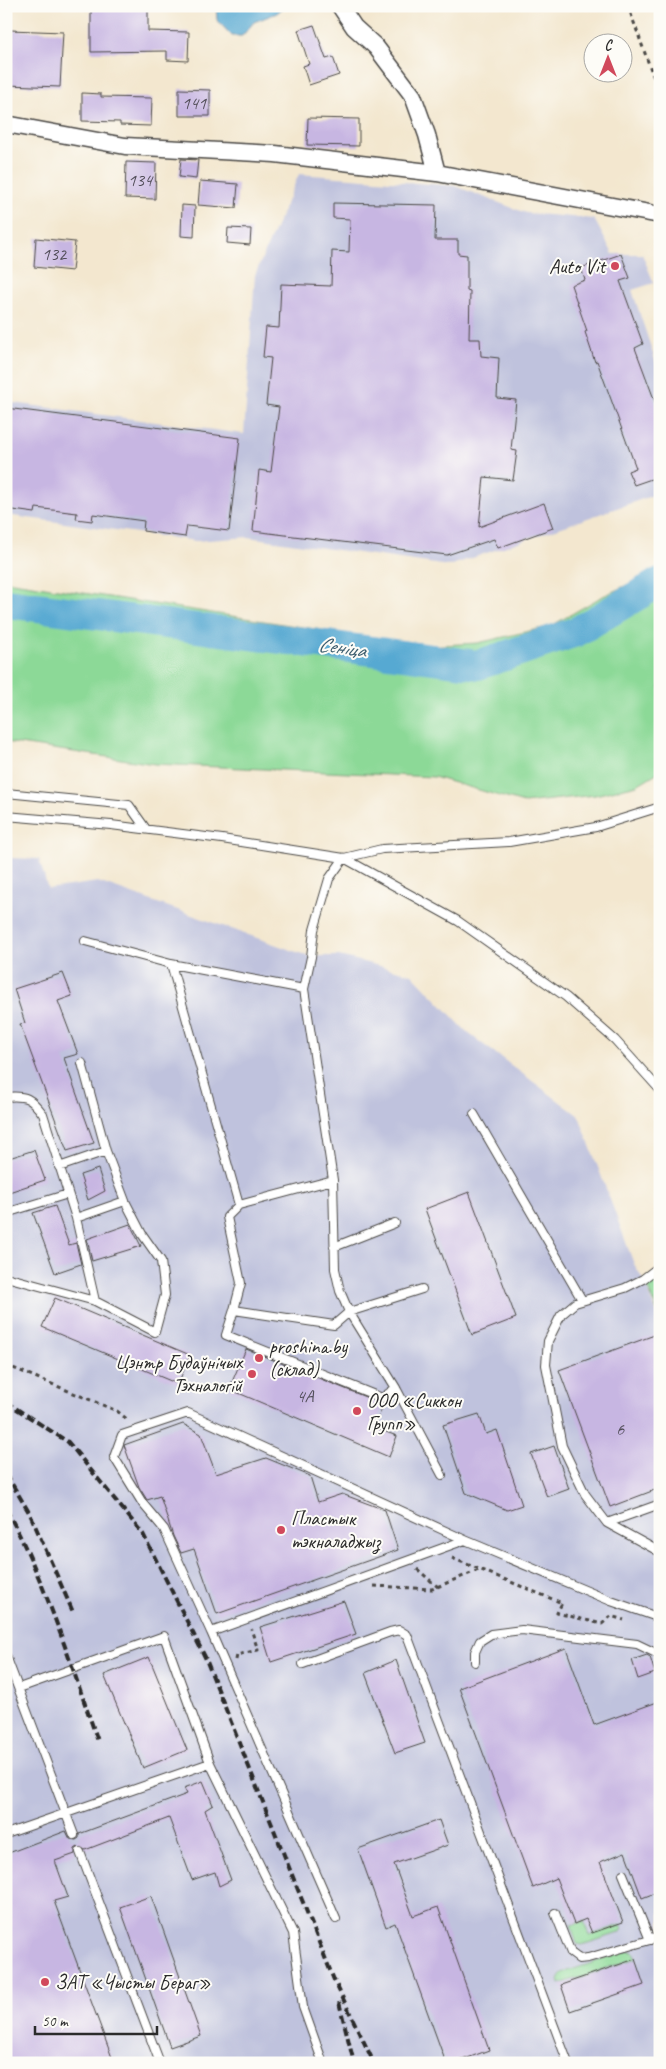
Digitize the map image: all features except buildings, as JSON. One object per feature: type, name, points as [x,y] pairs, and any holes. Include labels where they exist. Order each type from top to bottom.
[{"type":"street","points":[[340,6],[354,28],[376,48],[413,96],[428,135],[437,173]]},
{"type":"street","points":[[6,124],[125,146],[275,154],[437,173],[660,215]]},
{"type":"lane","points":[[6,794],[129,805],[146,829]]},
{"type":"lane","points":[[442,1475],[396,1388],[349,1312],[340,1291],[335,1269],[332,1180],[304,989],[314,930],[329,879],[344,858],[382,850],[509,842],[596,827],[660,807]]},
{"type":"lane","points":[[6,816],[222,838],[344,858],[458,921],[566,997],[614,1040],[660,1090]]},
{"type":"lane","points":[[85,941],[171,964],[304,989]]},
{"type":"lane","points":[[171,964],[239,1204]]},
{"type":"lane","points":[[6,1277],[95,1301],[155,1332],[165,1295],[160,1261],[142,1234],[125,1202],[106,1151],[82,1063]]},
{"type":"lane","points":[[6,1097],[20,1096],[32,1100],[43,1114],[76,1218],[95,1301]]},
{"type":"lane","points":[[474,1114],[582,1300]]},
{"type":"lane","points":[[59,1167],[106,1151]]},
{"type":"lane","points":[[332,1180],[239,1204],[227,1217],[241,1283],[226,1335],[382,1398],[396,1388]]},
{"type":"lane","points":[[6,1213],[68,1194]]},
{"type":"lane","points":[[76,1218],[125,1202]]},
{"type":"lane","points":[[334,1247],[395,1223]]},
{"type":"lane","points":[[660,1266],[642,1279],[624,1288],[576,1302],[561,1314],[548,1341],[546,1366],[562,1446],[585,1494],[607,1523],[660,1552]]},
{"type":"lane","points":[[234,1310],[334,1325],[349,1312],[422,1289]]},
{"type":"lane","points":[[336,1919],[164,1529],[143,1504],[114,1457],[122,1435],[188,1413],[464,1540],[611,1601],[660,1618]]},
{"type":"lane","points":[[607,1523],[660,1504]]},
{"type":"lane","points":[[211,1632],[464,1540]]},
{"type":"lane","points":[[303,1664],[390,1632],[399,1630],[406,1635],[568,2063]]},
{"type":"lane","points":[[475,1662],[475,1652],[480,1641],[491,1634],[522,1630],[637,1644],[660,1655]]},
{"type":"lane","points":[[19,1688],[164,1636],[210,1763],[293,1933],[303,2007],[323,2063]]},
{"type":"lane","points":[[6,1656],[74,1836]]},
{"type":"lane","points":[[6,1834],[210,1763]]},
{"type":"lane","points":[[80,1852],[160,2063]]},
{"type":"lane","points":[[623,1874],[650,1940]]},
{"type":"lane","points":[[555,1913],[571,1953],[578,1959],[588,1958],[660,1937]]},
{"type":"path","points":[[628,6],[660,94]]},
{"type":"path","points":[[6,1365],[117,1411],[139,1429]]},
{"type":"path","points":[[444,1561],[453,1558],[562,1602],[557,1613],[602,1624],[611,1616],[627,1620]]},
{"type":"path","points":[[410,1572],[427,1567]]},
{"type":"path","points":[[385,1581],[368,1586],[432,1589],[481,1569]]},
{"type":"path","points":[[235,1662],[237,1655],[258,1650],[251,1630],[253,1625]]},
{"type":"shaded area","points":[[299,174],[455,186],[526,213],[594,219],[613,254],[642,254],[654,283],[632,290],[660,375],[660,493],[449,566],[248,537],[196,541],[6,515],[6,402],[244,434],[255,275]]},
{"type":"shaded area","points":[[6,858],[39,859],[48,889],[98,882],[308,956],[339,956],[412,974],[468,1033],[579,1116],[634,1264],[643,1279],[660,1321],[660,2063],[6,2063]]},
{"type":"green space","points":[[660,573],[660,771],[637,785],[595,795],[524,803],[434,777],[155,764],[6,742],[6,581],[425,646],[478,643],[551,626],[601,597],[646,576]]},
{"type":"green space","points":[[660,1279],[660,1317],[647,1286]]},
{"type":"green space","points":[[584,1921],[589,1936],[621,1925],[622,1929],[619,1933],[582,1945],[577,1944],[571,1925]]},
{"type":"green space","points":[[628,1951],[633,1952],[636,1958],[560,1984],[559,1977],[562,1973]]},
{"type":"water","points":[[216,6],[285,6],[277,13],[254,22],[242,36],[232,36],[217,20]]},
{"type":"waterway","name":"Сеніца","points":[[6,603],[478,665],[576,632],[660,582]]},
{"type":"railway","points":[[6,1402],[68,1442],[143,1534],[205,1657],[334,1980],[374,2063]]},
{"type":"railway","points":[[6,1474],[30,1514],[73,1612]]},
{"type":"railway","points":[[6,1509],[45,1594],[98,1741]]},
{"type":"railway","points":[[339,2002],[354,2063]]},
{"type":"place","name":"Auto Vit","points":[[615,266]]},
{"type":"place","name":"рroshina.by (склад)","points":[[259,1358]]},
{"type":"place","name":"Цэнтр Будаўнічых Тэхналогій","points":[[252,1374]]},
{"type":"place","name":"ООО «Сиккон Групп»","points":[[357,1411]]},
{"type":"place","name":"Пластык тэкналаджыз","points":[[281,1530]]},
{"type":"place","name":"ЗАТ «Чысты Бераг»","points":[[45,1982]]}]
